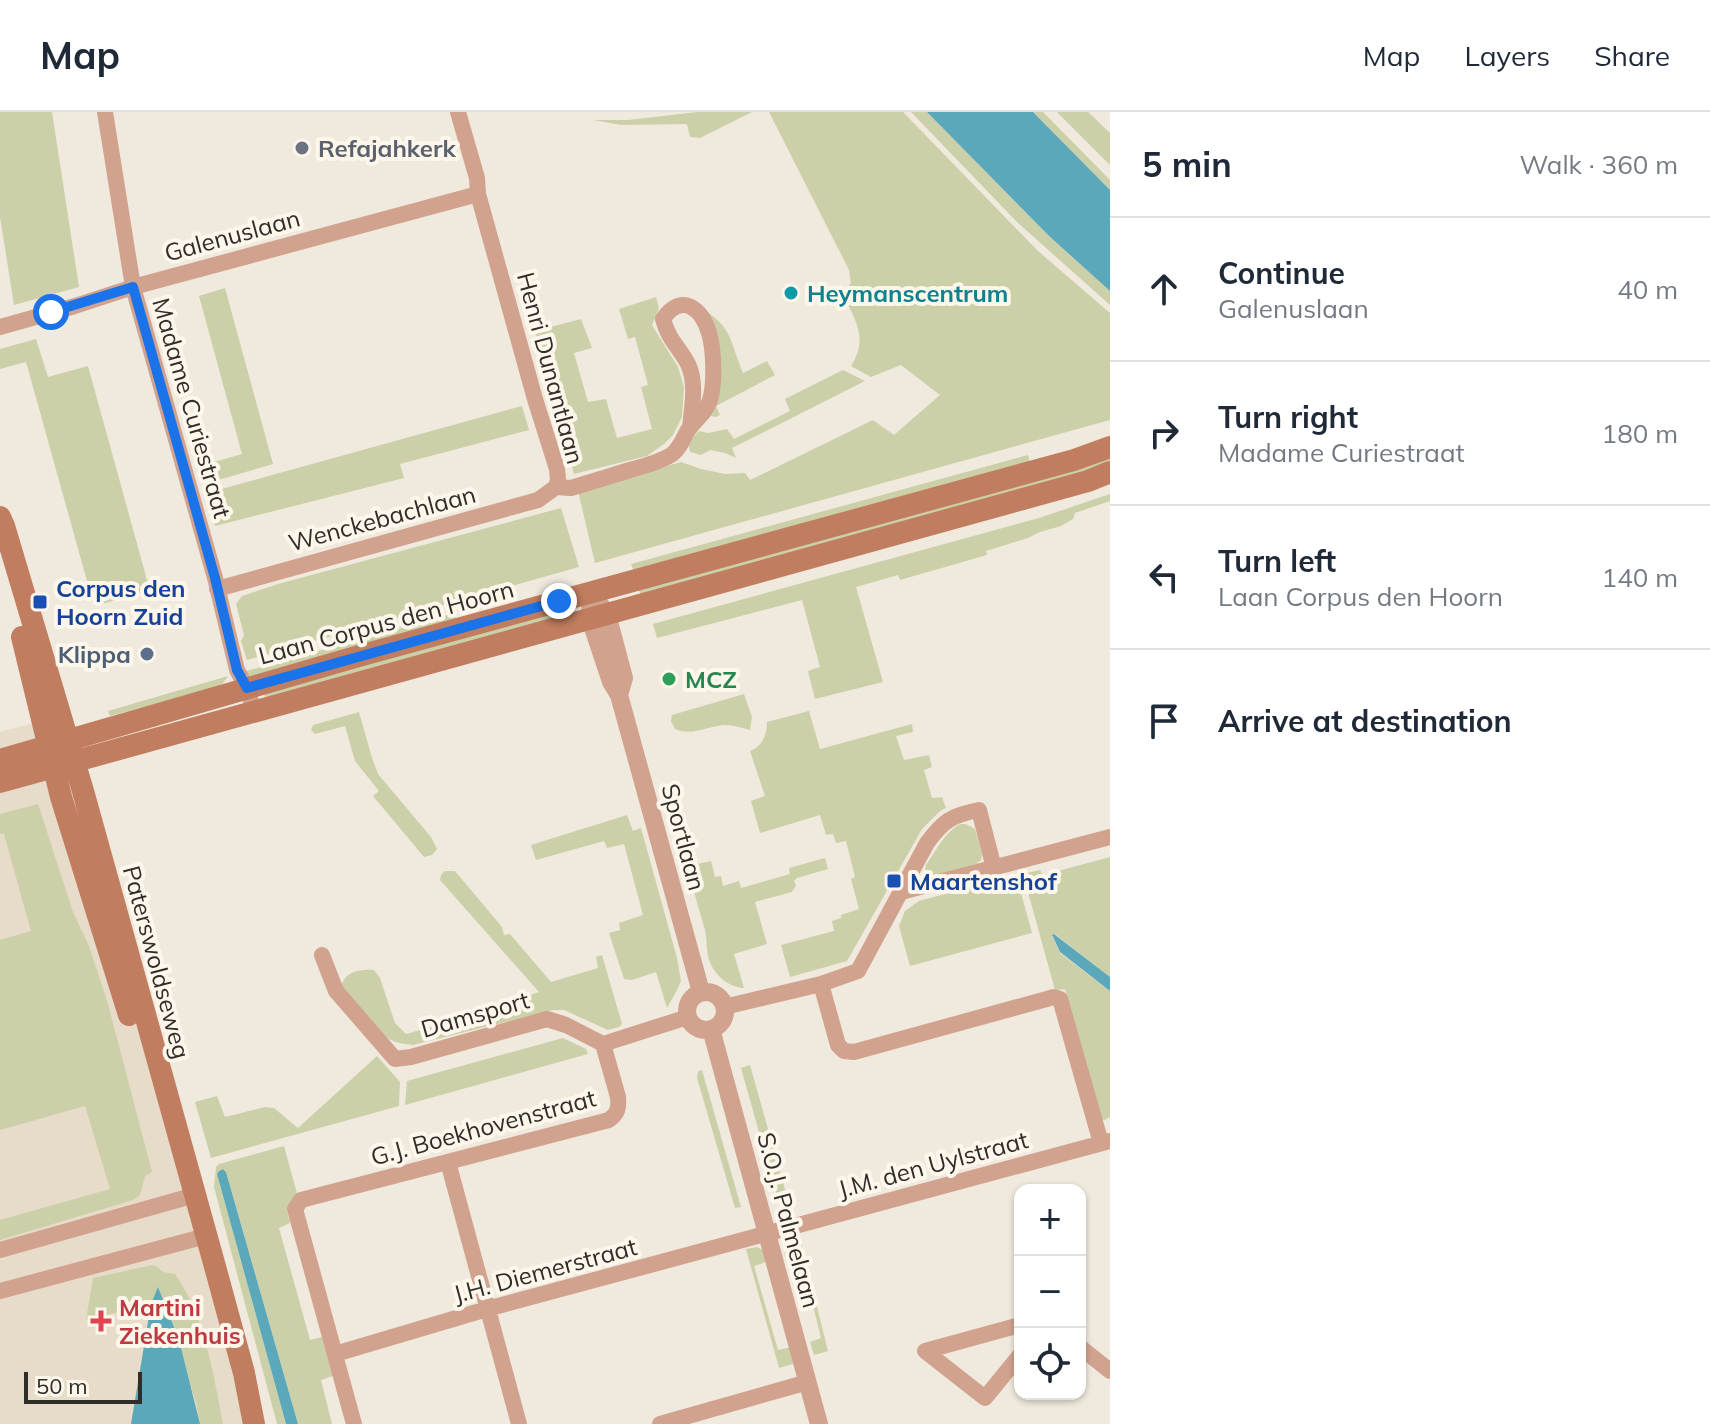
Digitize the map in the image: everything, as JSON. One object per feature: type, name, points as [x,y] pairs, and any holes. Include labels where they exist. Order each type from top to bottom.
[{"type":"main road","name":"Laan Corpus den Hoorn","points":[[0,782],[61,753],[247,688],[1074,460],[1110,447]]},
{"type":"main road","name":"Laan Corpus den Hoorn","points":[[0,760],[61,753],[254,711],[1088,481],[1110,472]]},
{"type":"main road","name":"Paterswoldseweg","points":[[0,517],[61,753],[61,797],[188,1197],[240,1424]]},
{"type":"main road","name":"Paterswoldseweg","points":[[0,546],[61,753]]},
{"type":"main road","name":"Paterswoldseweg","points":[[199,1238],[244,1373],[254,1424]]},
{"type":"street","name":"Madame Curiestraat","points":[[105,112],[133,287],[237,670],[254,711]]},
{"type":"street","name":"Henri Dunantlaan","points":[[458,112],[477,178],[478,194],[557,469],[556,487],[571,488],[660,461],[674,453],[702,415],[710,400],[714,372],[709,333],[697,310],[687,305],[677,305],[663,319],[666,332],[689,367],[694,390],[690,428]]},
{"type":"street","name":"Galenuslaan","points":[[0,327],[133,287],[478,194]]},
{"type":"street","name":"Wenckebachlaan","points":[[217,589],[538,500],[556,487]]},
{"type":"street","name":"Sportlaan","points":[[591,592],[624,678],[619,695],[701,992]]},
{"type":"street","points":[[724,1007],[821,984],[858,971],[927,843],[946,821],[979,810],[994,868]]},
{"type":"street","points":[[901,892],[1110,837]]},
{"type":"street","name":"Damsport","points":[[322,955],[336,991],[395,1059],[547,1019],[603,1044]]},
{"type":"street","points":[[821,984],[838,1045],[844,1051],[854,1052],[1054,997],[1060,999],[1106,1142]]},
{"type":"street","points":[[701,992],[713,993],[724,1007],[722,1020],[711,1029],[694,1026],[688,1017],[689,1002],[701,992]]},
{"type":"street","points":[[603,1044],[688,1017]]},
{"type":"street","name":"S.O.J. Palmelaan","points":[[711,1029],[819,1424]]},
{"type":"street","name":"G.J. Boekhovenstraat","points":[[335,1354],[295,1209],[301,1200],[609,1120],[619,1106],[603,1044]]},
{"type":"street","name":"J.M. den Uylstraat","points":[[768,1233],[1106,1142]]},
{"type":"street","points":[[448,1162],[519,1424]]},
{"type":"street","points":[[0,1250],[188,1197]]},
{"type":"street","name":"J.H. Diemerstraat","points":[[335,1354],[487,1309],[768,1233]]},
{"type":"street","points":[[0,1291],[199,1238]]},
{"type":"street","points":[[1014,1327],[925,1351],[985,1398],[1014,1362]]},
{"type":"street","points":[[1086,1352],[1110,1371]]},
{"type":"street","points":[[335,1354],[354,1424]]},
{"type":"street","points":[[660,1424],[808,1382]]},
{"type":"shaded area","points":[[53,718],[253,1424],[0,1424],[0,732]]},
{"type":"green space","points":[[0,112],[52,112],[79,287],[14,305],[0,217]]},
{"type":"green space","points":[[698,112],[752,112],[700,138],[690,137],[687,124],[621,125],[593,120],[628,120]]},
{"type":"green space","points":[[769,112],[903,112],[1038,251],[1110,313],[1110,420],[595,563],[578,491],[681,462],[725,474],[745,473],[750,480],[873,420],[894,435],[940,395],[901,365],[871,377],[851,366],[859,337],[842,293],[851,283],[849,270]]},
{"type":"green space","points":[[911,112],[927,112],[1049,236],[1110,291],[1110,305],[1018,223]]},
{"type":"green space","points":[[1033,112],[1043,112],[1110,180],[1110,190]]},
{"type":"green space","points":[[1057,112],[1088,112],[1110,133],[1110,165]]},
{"type":"green space","points":[[225,288],[273,464],[205,484],[200,466],[242,454],[199,296]]},
{"type":"green space","points":[[656,297],[659,308],[652,325],[678,367],[684,387],[682,417],[673,435],[647,456],[574,474],[535,331],[581,319],[592,348],[574,353],[588,402],[606,399],[617,438],[652,429],[641,387],[648,385],[635,337],[628,339],[619,309]]},
{"type":"green space","points":[[701,308],[725,329],[743,373],[767,361],[775,375],[716,406],[720,415],[716,417],[709,413],[713,399]]},
{"type":"green space","points":[[36,339],[48,377],[88,366],[150,591],[94,606],[26,362],[0,369],[0,349]]},
{"type":"green space","points":[[843,370],[865,381],[732,448],[736,458],[710,450],[701,455],[690,452],[688,443],[699,431],[708,433],[727,429],[734,439],[790,411],[785,399]]},
{"type":"green space","points":[[522,406],[529,430],[400,464],[404,478],[215,526],[207,493]]},
{"type":"green space","points":[[1028,455],[1030,463],[634,572],[631,564]]},
{"type":"green space","points":[[1110,455],[1110,463],[1102,467],[641,596],[638,587]]},
{"type":"green space","points":[[1110,494],[1110,501],[1075,513],[1073,519],[1061,526],[986,551],[987,555],[900,580],[898,575],[856,587],[883,682],[815,699],[808,671],[820,667],[802,600],[657,638],[653,624],[1039,518]]},
{"type":"green space","points":[[561,508],[579,567],[247,660],[236,604],[242,596]]},
{"type":"green space","points":[[557,609],[560,619],[265,698],[264,692]]},
{"type":"green space","points":[[454,613],[457,622],[246,679],[243,672]]},
{"type":"green space","points":[[228,676],[218,687],[110,716],[108,711]]},
{"type":"green space","points":[[744,694],[752,717],[750,730],[723,725],[687,732],[675,729],[671,721],[672,715]]},
{"type":"green space","points":[[809,711],[820,749],[912,724],[913,732],[896,736],[904,760],[929,755],[932,767],[924,770],[932,798],[942,797],[946,808],[922,829],[847,961],[790,977],[781,945],[834,931],[832,921],[859,909],[846,841],[836,843],[833,834],[826,835],[820,815],[760,833],[751,801],[765,796],[750,751],[763,740],[767,722]]},
{"type":"green space","points":[[359,712],[378,774],[431,837],[437,849],[432,855],[424,857],[373,796],[379,791],[355,761],[345,726],[315,734],[311,730],[313,725]]},
{"type":"green space","points":[[38,804],[73,912],[89,946],[108,1004],[152,1172],[145,1176],[140,1195],[133,1200],[0,1240],[0,1220],[110,1189],[85,1106],[0,1130],[0,940],[31,931],[4,834],[0,834],[0,814]]},
{"type":"green space","points":[[627,815],[633,831],[641,828],[677,958],[681,981],[667,1008],[656,972],[632,980],[624,979],[609,933],[620,930],[619,923],[643,915],[624,844],[607,848],[604,841],[536,860],[531,845]]},
{"type":"green space","points":[[960,824],[975,829],[981,860],[927,877],[926,865],[945,837]]},
{"type":"green space","points":[[1110,857],[1110,977],[1055,934],[1052,936],[1060,953],[1110,991],[1110,1117],[1105,1120],[1101,1119],[1065,989],[1055,990],[1023,874],[1040,870],[1043,875]]},
{"type":"green space","points":[[825,858],[828,869],[797,878],[792,892],[755,902],[767,944],[734,954],[744,988],[721,978],[708,956],[705,930],[689,866],[711,861],[715,877],[721,876],[723,886],[739,881],[741,888],[790,874],[789,868]]},
{"type":"green space","points":[[445,871],[455,871],[502,927],[504,935],[510,934],[551,982],[598,968],[596,957],[602,955],[622,1024],[608,1030],[564,1010],[553,1010],[413,1045],[389,1039],[383,1034],[341,986],[350,974],[374,970],[380,978],[395,1023],[406,1034],[522,1002],[521,998],[539,992],[440,880]]},
{"type":"green space","points":[[1016,875],[1032,933],[910,966],[899,926],[905,911],[919,901]]},
{"type":"green space","points":[[563,1038],[586,1049],[588,1054],[405,1105],[407,1081]]},
{"type":"green space","points":[[377,1056],[400,1082],[399,1106],[211,1158],[195,1102],[217,1096],[225,1117],[265,1107],[274,1108],[298,1128]]},
{"type":"green space","points":[[750,1065],[786,1193],[777,1196],[741,1068]]},
{"type":"green space","points":[[702,1070],[741,1207],[735,1208],[697,1078],[698,1071]]},
{"type":"green space","points":[[284,1146],[298,1197],[292,1199],[287,1210],[290,1223],[279,1228],[310,1340],[322,1337],[333,1376],[321,1380],[332,1424],[298,1424],[223,1169],[217,1174],[286,1424],[277,1424],[214,1187],[219,1164]]},
{"type":"green space","points":[[799,1235],[828,1351],[814,1355],[810,1342],[821,1338],[800,1253],[785,1257],[788,1243]]},
{"type":"green space","points":[[757,1247],[763,1250],[769,1261],[754,1266],[778,1350],[792,1347],[796,1363],[779,1368],[746,1249]]},
{"type":"green space","points":[[152,1265],[163,1272],[175,1274],[185,1290],[201,1326],[223,1424],[200,1424],[196,1402],[159,1288],[151,1304],[86,1320],[93,1278]]},
{"type":"water","points":[[927,112],[1033,112],[1110,190],[1110,291],[1049,236]]},
{"type":"water","points":[[1054,934],[1110,977],[1110,991],[1060,952]]},
{"type":"water","points":[[223,1169],[298,1424],[286,1424],[217,1174]]},
{"type":"water","points":[[158,1287],[179,1340],[200,1424],[131,1424],[151,1304]]},
{"type":"place","name":"Refajahkerk","points":[[302,148]]},
{"type":"place","name":"Heymanscentrum","points":[[791,293]]},
{"type":"place","name":"Corpus den Hoorn Zuid","points":[[40,602]]},
{"type":"place","name":"Klippa","points":[[147,654]]},
{"type":"place","name":"MCZ","points":[[669,679]]},
{"type":"place","name":"Maartenshof","points":[[894,881]]},
{"type":"place","name":"Martini Ziekenhuis","points":[[101,1321]]},
{"type":"route","points":[[51,312],[133,287],[215,578],[237,670],[247,688],[559,601]]}]
